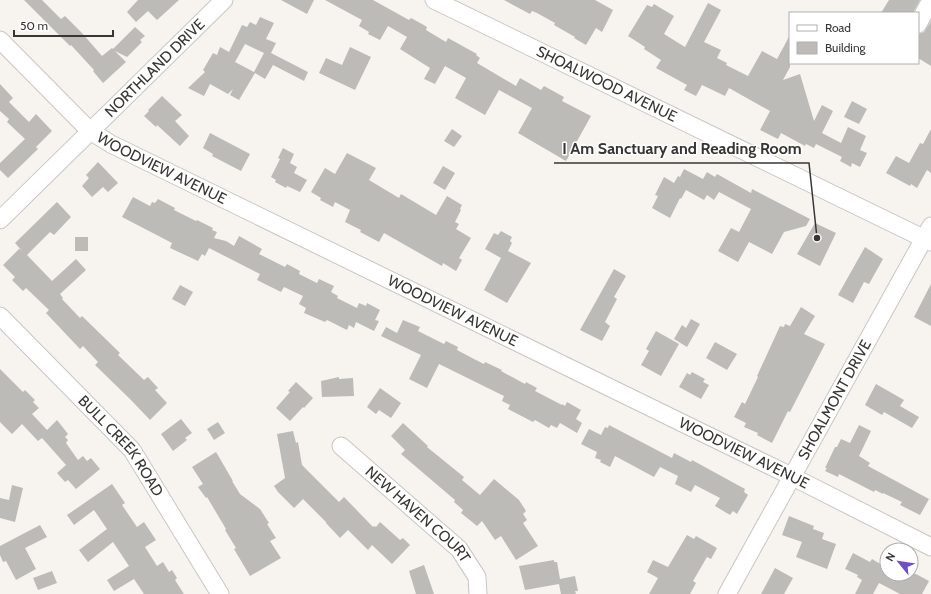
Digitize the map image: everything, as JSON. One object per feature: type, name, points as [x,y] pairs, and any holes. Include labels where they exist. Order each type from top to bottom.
[{"type":"street","name":"NORTHLAND DRIVE","points":[[0,220],[224,0]]},
{"type":"street","name":"SHOALWOOD AVENUE","points":[[434,0],[929,236]]},
{"type":"street","points":[[919,22],[931,0]]},
{"type":"street","name":"WOODVIEW AVENUE","points":[[0,40],[90,131],[111,144],[793,477],[931,547]]},
{"type":"street","name":"SHOALMONT DRIVE","points":[[727,594],[929,236]]},
{"type":"street","name":"BULL CREEK ROAD","points":[[0,316],[132,450],[220,594]]},
{"type":"street","name":"NEW HAVEN COURT","points":[[341,446],[459,549],[477,577],[478,594]]},
{"type":"building","points":[[24,0],[42,0],[61,19],[65,16],[102,56],[112,48],[113,49],[135,27],[145,36],[140,40],[142,42],[127,57],[115,51],[126,62],[103,83],[93,71],[94,70],[71,45],[70,46]]},
{"type":"building","points":[[138,0],[179,0],[157,20],[148,11],[136,22],[127,12]]},
{"type":"building","points":[[281,0],[314,0],[307,14]]},
{"type":"building","points":[[325,0],[373,0],[409,20],[411,18],[422,24],[427,27],[426,30],[446,42],[448,38],[477,54],[476,55],[480,58],[477,63],[516,86],[520,78],[541,90],[544,86],[564,97],[562,101],[591,116],[566,161],[518,133],[532,108],[499,90],[485,115],[455,98],[466,78],[445,66],[435,84],[424,79],[430,68],[400,49],[407,37],[388,26],[380,40],[368,34],[369,32],[359,26],[362,20]]},
{"type":"building","points":[[504,0],[595,0],[613,10],[602,32],[596,28],[586,45],[554,25],[555,23],[537,13],[532,11],[530,14]]},
{"type":"building","points":[[889,0],[920,0],[914,12],[882,12]]},
{"type":"building","points":[[708,3],[721,10],[704,42],[721,50],[717,58],[727,63],[726,65],[748,76],[762,51],[777,59],[789,37],[790,67],[783,80],[800,74],[814,121],[822,105],[833,111],[822,133],[841,143],[848,127],[866,136],[860,150],[867,153],[860,167],[852,163],[851,167],[840,161],[842,157],[816,144],[814,148],[806,144],[805,146],[781,133],[778,139],[760,130],[770,111],[729,88],[725,96],[702,85],[696,96],[684,90],[687,85],[656,68],[661,60],[628,36],[647,5],[652,7],[654,4],[674,16],[664,34],[685,47]]},
{"type":"building","points":[[260,17],[274,23],[266,39],[276,43],[271,53],[308,72],[304,81],[273,65],[265,79],[255,73],[239,100],[230,95],[233,89],[228,94],[210,84],[204,96],[188,88],[205,72],[203,70],[213,53],[217,55],[220,47],[229,52],[242,25],[247,27],[250,22],[256,25]],"holes":[[[245,44],[264,53],[254,72],[235,62]]]},
{"type":"building","points":[[931,21],[931,66],[919,59],[919,34],[924,32]]},
{"type":"building","points":[[350,47],[371,57],[355,90],[319,73],[326,58],[342,65]]},
{"type":"building","points":[[0,84],[13,98],[9,102],[29,122],[36,114],[52,131],[36,147],[38,149],[8,178],[0,170],[0,163],[25,139],[7,122],[9,119],[0,111]]},
{"type":"building","points":[[162,96],[182,115],[175,121],[189,136],[180,146],[157,125],[156,127],[144,116]]},
{"type":"building","points":[[852,101],[867,109],[859,124],[844,117]]},
{"type":"building","points":[[452,129],[462,136],[454,147],[444,141]]},
{"type":"building","points":[[931,129],[931,173],[927,170],[917,188],[911,184],[910,186],[886,173],[896,156],[909,163],[920,143],[923,144]]},
{"type":"building","points":[[210,133],[250,154],[241,171],[212,156],[213,154],[203,148]]},
{"type":"building","points":[[283,148],[294,154],[290,163],[297,167],[294,173],[307,180],[300,192],[287,186],[286,188],[275,182],[276,180],[271,177],[280,159],[278,158]]},
{"type":"building","points":[[347,153],[376,168],[369,180],[399,198],[401,194],[436,215],[447,196],[462,205],[455,222],[459,224],[456,229],[471,238],[459,258],[462,260],[456,271],[443,263],[442,266],[384,233],[379,242],[360,232],[361,230],[345,222],[350,210],[335,202],[333,207],[320,200],[321,198],[311,192],[325,168],[335,174]]},
{"type":"building","points":[[98,162],[118,183],[108,192],[103,187],[92,197],[82,186],[89,178],[86,175]]},
{"type":"building","points":[[443,166],[455,173],[445,190],[433,183]]},
{"type":"building","points":[[684,169],[703,179],[707,172],[715,177],[717,174],[751,193],[752,189],[810,219],[806,226],[784,232],[772,254],[749,242],[738,262],[718,251],[731,228],[739,232],[751,209],[719,192],[714,200],[707,195],[704,200],[686,190],[681,199],[680,198],[670,218],[652,208],[658,196],[655,195],[664,177],[674,183],[678,176],[680,177]]},
{"type":"building","points":[[133,197],[150,206],[152,202],[155,203],[158,199],[175,208],[174,210],[213,228],[212,230],[217,232],[214,238],[226,241],[234,246],[239,236],[262,249],[259,254],[285,267],[287,264],[300,271],[299,274],[317,283],[319,279],[334,286],[331,292],[338,296],[337,298],[357,308],[359,303],[366,306],[367,303],[380,310],[375,320],[379,321],[374,331],[356,322],[354,328],[349,325],[347,330],[327,320],[325,322],[304,313],[306,308],[299,304],[303,296],[284,287],[281,292],[257,280],[260,274],[209,248],[205,256],[202,254],[198,261],[170,248],[172,243],[122,217]]},
{"type":"building","points":[[57,202],[71,217],[54,235],[50,232],[27,255],[52,281],[76,259],[86,270],[60,294],[63,298],[62,299],[80,318],[82,316],[120,353],[118,355],[144,380],[148,377],[158,388],[155,390],[167,403],[150,420],[95,365],[98,362],[83,346],[80,349],[46,313],[49,310],[26,288],[23,291],[12,280],[15,277],[3,265],[20,248],[15,243]]},
{"type":"building","points":[[815,223],[836,233],[820,266],[797,254]]},
{"type":"building","points":[[501,231],[512,237],[510,241],[512,243],[508,251],[531,263],[507,303],[484,290],[501,258],[485,249],[494,233],[498,235]]},
{"type":"building","points":[[75,237],[88,237],[88,251],[75,251]]},
{"type":"building","points":[[865,247],[883,259],[869,284],[864,282],[853,303],[838,295]]},
{"type":"building","points":[[614,269],[626,276],[614,297],[617,299],[605,322],[610,326],[602,341],[580,330]]},
{"type":"building","points":[[931,284],[931,326],[914,317]]},
{"type":"building","points":[[180,285],[193,292],[185,306],[172,299]]},
{"type":"building","points":[[801,307],[815,316],[804,334],[825,344],[790,412],[788,411],[772,443],[757,435],[758,433],[744,427],[746,423],[734,417],[742,402],[745,404],[780,326],[784,327],[785,324],[790,326]]},
{"type":"building","points":[[691,319],[700,324],[687,347],[674,339],[682,325],[686,328]]},
{"type":"building","points":[[403,320],[420,327],[418,331],[444,344],[446,341],[458,347],[457,350],[474,359],[484,364],[485,362],[502,370],[501,371],[525,384],[526,382],[537,388],[535,391],[562,405],[565,406],[567,402],[581,410],[576,419],[582,423],[577,433],[560,423],[557,428],[551,425],[549,428],[535,420],[533,422],[508,409],[510,405],[502,401],[504,396],[439,364],[427,388],[409,379],[421,355],[381,336],[386,327],[397,333]]},
{"type":"building","points":[[656,331],[679,344],[661,376],[641,365],[649,351],[646,349]]},
{"type":"building","points":[[715,342],[737,354],[727,370],[706,358]]},
{"type":"building","points":[[0,369],[23,392],[25,390],[35,400],[33,402],[39,408],[32,414],[47,430],[57,420],[68,434],[65,437],[68,440],[66,443],[78,460],[83,456],[87,461],[91,458],[100,469],[76,489],[68,480],[65,482],[57,473],[66,465],[42,438],[38,441],[22,424],[12,434],[0,422]]},
{"type":"building","points":[[692,372],[705,379],[703,382],[709,385],[701,399],[679,387],[687,373],[690,375]]},
{"type":"building","points":[[339,377],[339,379],[353,378],[354,396],[322,397],[321,381]]},
{"type":"building","points":[[296,382],[313,398],[290,421],[276,408],[290,392],[288,391]]},
{"type":"building","points":[[876,384],[904,400],[900,406],[919,417],[912,428],[884,412],[882,415],[865,405]]},
{"type":"building","points":[[380,388],[401,403],[391,418],[379,410],[376,414],[367,407]]},
{"type":"building","points":[[181,419],[192,433],[185,438],[187,440],[173,451],[161,434]]},
{"type":"building","points":[[218,422],[225,433],[214,440],[207,429]]},
{"type":"building","points":[[403,423],[428,446],[427,447],[464,477],[462,480],[480,495],[494,479],[519,500],[526,511],[523,514],[527,520],[523,523],[538,546],[516,560],[501,536],[495,540],[482,521],[477,526],[461,513],[463,510],[454,502],[455,500],[401,454],[405,450],[391,436]]},
{"type":"building","points":[[609,425],[672,458],[674,453],[691,462],[692,460],[745,489],[744,492],[748,495],[737,514],[733,511],[730,515],[715,506],[720,498],[695,485],[691,492],[675,484],[678,476],[660,467],[654,477],[615,456],[610,467],[600,462],[601,460],[595,458],[597,452],[581,444],[589,429],[601,435],[605,427],[608,428]]},
{"type":"building","points":[[859,425],[871,431],[859,456],[870,463],[868,466],[929,499],[920,515],[900,505],[902,502],[883,493],[875,490],[874,492],[839,474],[838,477],[825,471],[835,447],[837,447],[841,439],[850,443]]},
{"type":"building","points":[[293,431],[296,443],[298,442],[302,465],[339,502],[344,497],[373,527],[376,527],[380,522],[400,540],[403,538],[410,545],[392,564],[372,545],[368,550],[348,530],[340,538],[303,499],[294,508],[278,492],[274,486],[285,478],[277,434]]},
{"type":"building","points":[[216,452],[240,494],[260,509],[276,538],[270,541],[281,558],[250,576],[234,549],[236,548],[225,530],[226,529],[207,497],[206,498],[198,487],[203,484],[192,467]]},
{"type":"building","points":[[112,484],[125,503],[122,505],[137,527],[144,522],[156,540],[145,547],[157,566],[163,562],[169,572],[172,570],[177,578],[175,580],[184,594],[144,594],[134,579],[114,591],[107,580],[129,566],[113,542],[88,562],[79,550],[107,529],[94,510],[74,525],[67,515]]},
{"type":"building","points":[[12,485],[23,488],[15,522],[0,518],[0,498],[9,500]]},
{"type":"building","points":[[789,516],[814,526],[813,529],[824,533],[822,539],[836,544],[827,569],[796,557],[802,542],[782,535]]},
{"type":"building","points":[[40,525],[47,537],[25,548],[36,569],[16,580],[6,561],[3,562],[0,555],[0,546]]},
{"type":"building","points":[[687,535],[694,539],[696,536],[717,548],[711,559],[707,557],[693,581],[696,583],[690,594],[649,594],[658,578],[647,572],[653,560],[668,567]]},
{"type":"building","points":[[853,553],[870,562],[872,559],[879,563],[879,582],[919,582],[919,576],[929,581],[922,594],[900,594],[879,583],[873,594],[855,594],[862,580],[857,577],[858,575],[845,569]]},
{"type":"building","points":[[554,560],[554,562],[557,562],[560,579],[575,576],[578,591],[575,591],[576,594],[561,594],[559,584],[525,590],[519,566]]},
{"type":"building","points":[[424,565],[434,594],[416,594],[409,571]]},
{"type":"building","points":[[775,568],[793,578],[784,594],[761,594]]},
{"type":"building","points":[[52,571],[57,583],[38,590],[33,578]]},
{"type":"place","name":"I Am Sanctuary and Reading Room","points":[[817,238]]}]
